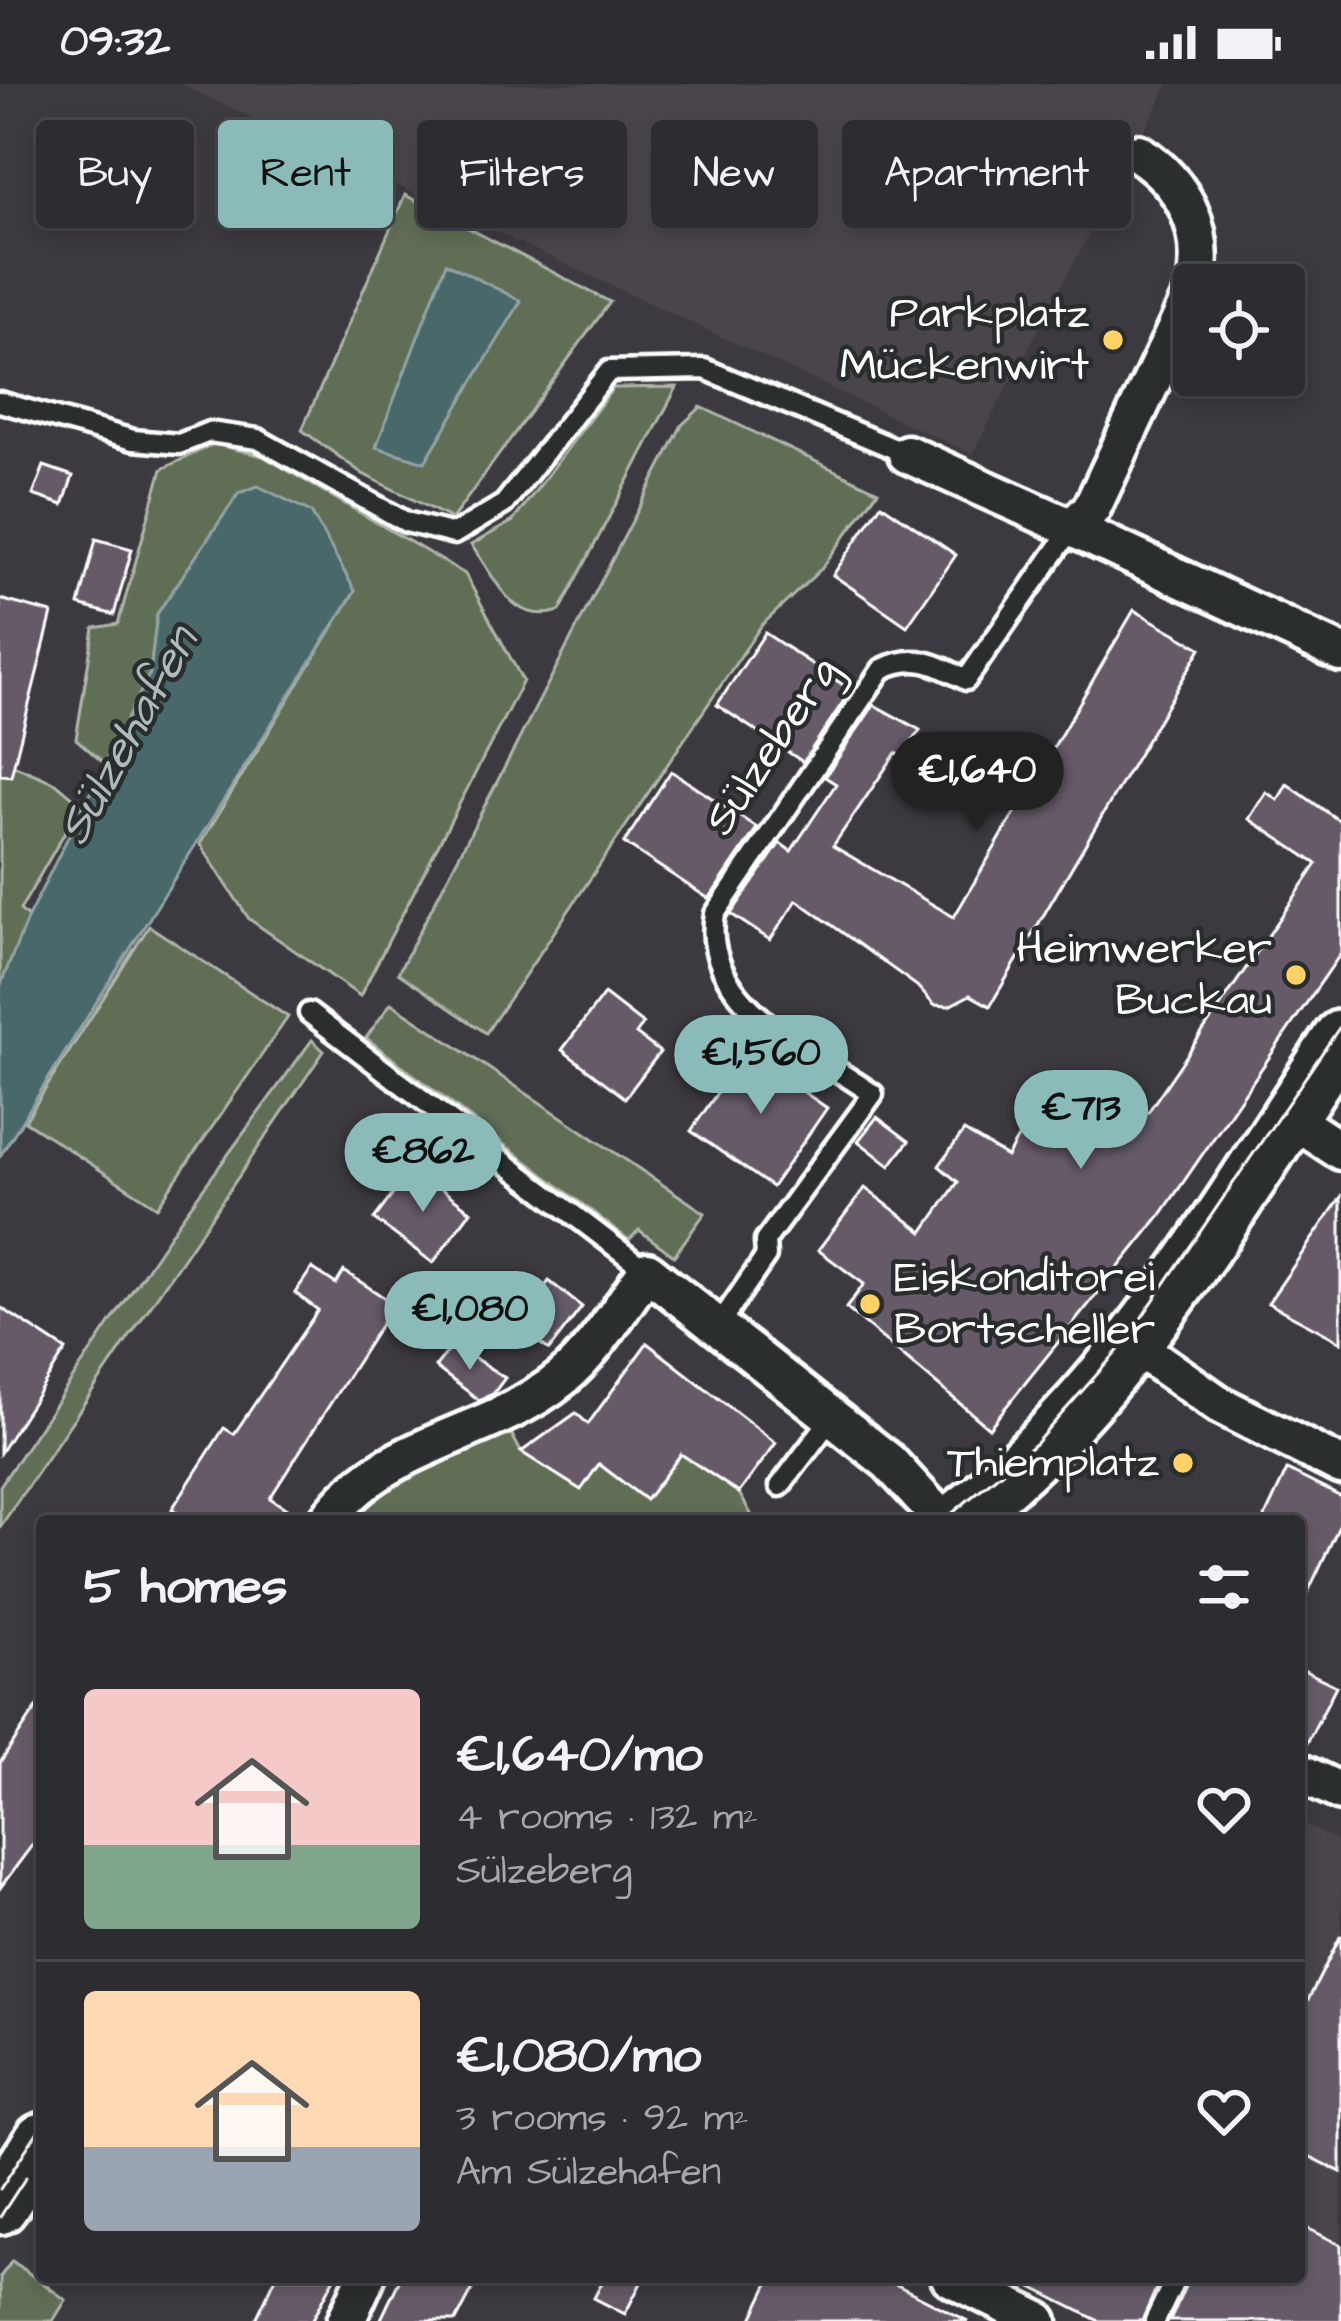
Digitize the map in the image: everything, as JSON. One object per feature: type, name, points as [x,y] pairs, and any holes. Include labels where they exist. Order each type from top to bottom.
[{"type":"main road","points":[[963,1515],[1042,1449],[1133,1344],[1341,1038]]},
{"type":"main road","points":[[0,2206],[36,2150]]},
{"type":"street","name":"Sülzeberg","points":[[1138,153],[1174,182],[1191,209],[1194,264]]},
{"type":"street","name":"Sülzeberg","points":[[1072,528],[1092,508],[1173,335]]},
{"type":"street","points":[[907,454],[1341,653]]},
{"type":"street","points":[[1288,1116],[1341,1151]]},
{"type":"street","points":[[331,1515],[347,1492],[405,1456],[502,1416],[562,1378],[647,1271],[889,1462],[938,1515]]},
{"type":"street","points":[[1133,1344],[1220,1405],[1341,1466]]},
{"type":"street","points":[[1305,1775],[1341,1792]]},
{"type":"street","points":[[346,2321],[363,2283]]},
{"type":"street","points":[[962,2283],[1040,2321]]},
{"type":"lane","points":[[0,402],[133,440],[179,444],[209,432],[258,439],[406,522],[454,534],[504,504],[609,371],[705,369],[907,454]]},
{"type":"lane","name":"Sülzeberg","points":[[718,1326],[766,1256],[765,1241],[873,1094],[737,995],[712,945],[716,914],[882,669],[904,658],[934,662],[966,680],[1072,528]]},
{"type":"lane","points":[[309,1012],[647,1271]]},
{"type":"lane","points":[[780,1486],[833,1417]]},
{"type":"lane","points":[[1155,2321],[1173,2283]]},
{"type":"shaded area","points":[[180,84],[1169,84],[1131,155],[1131,120],[842,120],[842,228],[1092,228],[972,454],[488,228],[627,228],[627,120],[417,120],[417,195],[393,184],[393,120],[257,120]]},
{"type":"shaded area","points":[[1305,1825],[1341,1843],[1341,2245],[1305,2227]]},
{"type":"green space","points":[[405,195],[417,201],[417,228],[468,228],[610,302],[452,519],[363,474],[302,430]]},
{"type":"green space","points":[[677,387],[560,611],[543,614],[517,606],[471,545],[513,521],[613,388]]},
{"type":"green space","points":[[701,407],[878,491],[822,568],[761,626],[486,1033],[398,973],[682,425]]},
{"type":"green space","points":[[214,444],[263,456],[465,574],[523,681],[360,996],[249,919],[200,844],[355,591],[239,493],[157,614],[150,673],[105,764],[76,739],[94,628],[118,624],[162,469]]},
{"type":"green space","points":[[0,764],[56,783],[81,804],[20,910],[28,917],[0,987]]},
{"type":"green space","points":[[149,926],[288,1017],[157,1207],[25,1121]]},
{"type":"green space","points":[[391,1003],[705,1213],[674,1256],[639,1230],[629,1240],[366,1038]]},
{"type":"green space","points":[[312,1040],[324,1051],[0,1527],[0,1486],[180,1220]]},
{"type":"green space","points":[[502,1416],[521,1452],[580,1489],[599,1464],[646,1500],[681,1454],[739,1493],[752,1515],[337,1515]]},
{"type":"green space","points":[[12,2261],[36,2283],[66,2300],[53,2321],[0,2321],[0,2277]]},
{"type":"water","points":[[446,263],[521,301],[425,462],[376,447]]},
{"type":"water","name":"Sülzehafen","points":[[258,486],[311,512],[355,591],[0,1156],[0,987],[28,917],[150,673],[157,614],[239,493]]},
{"type":"building","points":[[44,466],[73,476],[63,505],[33,495]]},
{"type":"building","points":[[881,504],[956,555],[907,626],[833,575]]},
{"type":"building","points":[[96,539],[132,549],[114,615],[79,605]]},
{"type":"building","points":[[0,599],[52,613],[11,776],[0,775]]},
{"type":"building","points":[[1134,610],[1201,648],[990,1006],[970,995],[949,1006],[934,1005],[917,986],[797,900],[770,940],[731,914],[780,843],[791,851],[836,784],[825,777],[874,705],[920,730],[902,756],[896,753],[833,846],[954,917]]},
{"type":"building","points":[[765,633],[851,690],[803,762],[717,705]]},
{"type":"building","points":[[671,771],[757,828],[709,899],[624,843]]},
{"type":"building","points":[[1287,784],[1341,822],[1341,953],[1160,1216],[989,1428],[846,1308],[864,1284],[818,1250],[865,1188],[923,1232],[958,1182],[939,1166],[964,1131],[1007,1157],[1035,1108],[1068,1129],[1099,1079],[1148,1112],[1317,864],[1249,819],[1266,792],[1278,800]]},
{"type":"building","points":[[604,994],[643,1024],[636,1034],[660,1052],[625,1098],[562,1050]]},
{"type":"building","points":[[745,1052],[775,1072],[784,1059],[810,1077],[801,1090],[827,1108],[772,1187],[691,1131]]},
{"type":"building","points":[[877,1117],[909,1141],[890,1166],[858,1141]]},
{"type":"building","points":[[413,1168],[471,1211],[433,1263],[374,1219]]},
{"type":"building","points":[[1341,1197],[1341,1342],[1268,1303]]},
{"type":"building","points":[[312,1268],[336,1284],[344,1271],[394,1304],[270,1498],[296,1515],[182,1515],[172,1509],[224,1428],[234,1434],[318,1310],[295,1293]]},
{"type":"building","points":[[549,1281],[582,1307],[549,1350],[515,1325]]},
{"type":"building","points":[[0,1307],[66,1350],[0,1453]]},
{"type":"building","points":[[647,1343],[776,1443],[739,1493],[681,1454],[646,1500],[599,1464],[581,1490],[521,1452],[576,1413],[588,1424]]},
{"type":"building","points":[[453,1344],[505,1378],[493,1394],[479,1400],[435,1367]]},
{"type":"building","points":[[1287,1470],[1341,1497],[1341,1522],[1305,1598],[1305,1515],[1266,1515]]},
{"type":"building","points":[[1305,1671],[1336,1686],[1305,1747]]},
{"type":"building","points":[[36,1709],[36,1840],[0,1888],[0,1763]]},
{"type":"building","points":[[1341,1935],[1341,2172],[1305,2154],[1305,2006]]},
{"type":"building","points":[[1305,2227],[1341,2245],[1341,2321],[1170,2321],[1186,2283],[1305,2283]]},
{"type":"building","points":[[273,2283],[332,2283],[312,2321],[255,2321]]},
{"type":"building","points":[[398,2283],[476,2283],[456,2321],[380,2321]]},
{"type":"building","points":[[602,2283],[641,2283],[625,2314],[594,2298]]},
{"type":"building","points":[[769,2283],[893,2283],[968,2321],[751,2321]]},
{"type":"building","points":[[1024,2283],[1159,2283],[1142,2321],[1099,2321]]},
{"type":"tram line","points":[[950,1515],[1036,1443],[1123,1345],[1341,1025]]},
{"type":"tram line","points":[[0,2189],[36,2134]]},
{"type":"tram line","points":[[0,2217],[26,2177]]},
{"type":"place","name":"Parkplatz Mückenwirt","points":[[1113,340]]},
{"type":"place","name":"Heimwerker Buckau","points":[[1296,975]]},
{"type":"place","name":"Eiskonditorei Bortscheller","points":[[870,1304]]},
{"type":"place","name":"Thiemplatz","points":[[1183,1463]]}]
